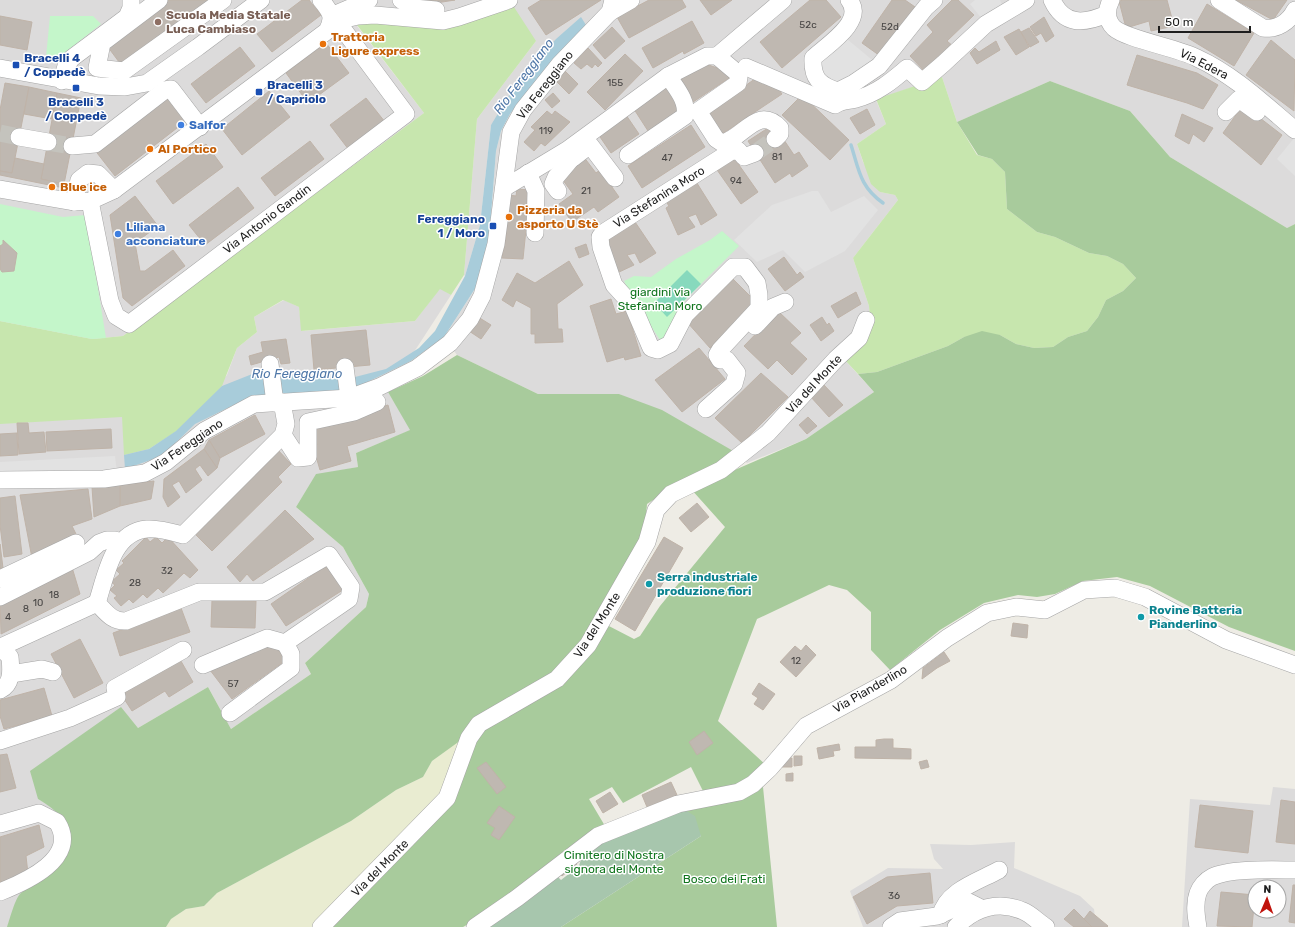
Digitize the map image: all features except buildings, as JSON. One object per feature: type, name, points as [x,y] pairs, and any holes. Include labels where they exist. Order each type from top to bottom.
[{"type":"street","points":[[62,81],[66,66],[72,58],[127,17],[132,8],[131,0]]},
{"type":"street","points":[[159,0],[102,43],[97,68],[124,71],[223,0]]},
{"type":"street","points":[[0,68],[62,81],[99,86],[125,87],[147,83],[261,0]]},
{"type":"street","points":[[321,0],[333,20]]},
{"type":"street","points":[[0,189],[82,201],[114,190],[327,31],[333,20],[369,0]]},
{"type":"street","points":[[401,0],[414,8],[430,10],[463,7],[480,0]]},
{"type":"street","points":[[333,20],[375,15],[443,21],[459,18],[509,0]]},
{"type":"street","name":"Via Fereggiano","points":[[0,480],[104,479],[145,473],[166,462],[204,431],[254,404],[347,383],[378,387],[417,368],[450,343],[470,319],[482,296],[496,244],[511,132],[523,110],[559,65],[612,6],[631,0]]},
{"type":"street","points":[[558,191],[553,184],[570,154],[668,76],[707,56],[718,56],[783,0]]},
{"type":"street","points":[[849,0],[854,13],[852,23],[812,58],[812,69],[815,77],[824,87],[838,91],[854,83],[879,66],[896,45],[926,2]]},
{"type":"street","points":[[746,67],[835,105],[840,102],[856,99],[878,90],[907,68],[922,82],[986,24],[1026,0]]},
{"type":"street","name":"Via Edera","points":[[1052,0],[1060,13],[1066,18],[1075,21],[1087,21],[1109,7],[1110,22],[1124,34],[1171,48],[1197,58],[1232,78],[1295,130]]},
{"type":"street","points":[[1219,0],[1263,28],[1270,29],[1285,23],[1295,10]]},
{"type":"street","name":"Via Antonio Gandin","points":[[82,201],[110,301],[116,316],[129,324],[406,114],[333,20]]},
{"type":"street","points":[[718,56],[736,72],[739,77],[738,83],[698,111],[716,139],[722,143],[728,142],[757,120],[775,122],[780,128],[780,134],[775,139]]},
{"type":"street","points":[[628,155],[685,116],[685,102],[668,76]]},
{"type":"street","points":[[72,146],[95,144],[165,90],[171,89],[200,127]]},
{"type":"street","points":[[1226,112],[1239,98],[1291,136],[1295,136]]},
{"type":"street","points":[[19,137],[48,142]]},
{"type":"street","points":[[504,188],[528,173],[590,145],[615,178]]},
{"type":"street","name":"Via Stefanina Moro","points":[[706,410],[734,384],[737,373],[727,360],[720,360],[718,355],[720,350],[759,308],[757,283],[745,267],[733,267],[685,315],[670,344],[658,350],[651,348],[633,306],[614,285],[601,247],[600,237],[603,233],[730,152],[738,150],[744,157],[755,153]]},
{"type":"street","points":[[528,173],[536,191],[535,234]]},
{"type":"street","points":[[82,201],[79,180],[88,174],[98,174],[114,190]]},
{"type":"street","points":[[727,360],[735,348],[773,307],[785,302]]},
{"type":"street","name":"Via del Monte","points":[[321,927],[447,798],[469,738],[479,724],[557,679],[588,645],[647,542],[656,510],[671,494],[721,470],[768,433],[836,359],[858,338],[866,320]]},
{"type":"street","points":[[0,690],[6,687],[11,674],[10,657],[0,647],[96,603],[114,552],[119,544],[138,530],[147,529],[183,535],[284,435],[286,424],[277,400],[270,367]]},
{"type":"street","points":[[284,435],[298,458],[308,457],[308,422],[354,412],[377,402]]},
{"type":"street","points":[[0,597],[89,552],[103,541],[115,540],[119,544]]},
{"type":"street","points":[[0,579],[76,543]]},
{"type":"street","points":[[96,603],[111,618],[118,622],[126,621],[199,592],[265,592],[330,555],[351,588],[349,599],[285,643]]},
{"type":"street","name":"Via Pianderlino","points":[[475,927],[517,898],[598,836],[678,804],[739,792],[753,784],[770,768],[806,726],[890,680],[965,625],[987,613],[1016,607],[1045,610],[1084,590],[1115,588],[1145,597],[1226,640],[1295,666]]},
{"type":"street","points":[[203,665],[267,638],[285,643],[291,654],[291,668],[230,713]]},
{"type":"street","points":[[0,741],[70,718],[117,697],[115,688],[183,650]]},
{"type":"street","points":[[11,674],[42,669],[53,672]]},
{"type":"street","points":[[0,824],[39,813],[57,822],[62,835],[59,851],[48,866],[26,881],[0,892]]},
{"type":"street","points":[[941,915],[942,906],[953,895],[999,870]]},
{"type":"street","points":[[1198,927],[1195,910],[1198,894],[1202,886],[1211,877],[1225,873],[1295,870]]},
{"type":"street","points":[[1225,873],[1244,883]]},
{"type":"street","points":[[891,927],[900,921],[941,915],[969,902],[981,908]]},
{"type":"street","points":[[956,927],[981,908],[1002,905],[1023,911],[1046,927]]},
{"type":"shaded area","points":[[0,0],[1295,0],[1295,224],[1287,228],[1170,157],[1130,111],[1050,81],[957,122],[942,77],[876,100],[886,124],[857,144],[863,162],[880,192],[895,195],[898,200],[853,258],[869,306],[870,319],[843,358],[874,392],[806,439],[747,463],[735,452],[619,394],[538,394],[457,355],[444,337],[478,284],[489,241],[496,151],[501,131],[510,114],[524,96],[491,125],[480,225],[465,276],[477,119],[536,41],[357,26],[424,113],[123,336],[92,339],[0,321]]},
{"type":"shaded area","points":[[975,0],[1000,0],[1005,12],[986,24],[970,4]]},
{"type":"shaded area","points":[[847,39],[876,63],[839,86],[821,72],[819,64]]},
{"type":"shaded area","points":[[1295,137],[1295,176],[1277,159]]},
{"type":"shaded area","points":[[812,191],[818,191],[831,212],[864,196],[878,210],[845,251],[805,272],[783,250],[757,262],[734,240],[772,205]]},
{"type":"shaded area","points":[[440,288],[451,295],[388,392],[411,430],[356,453],[358,467],[316,475],[296,507],[343,547],[369,594],[366,607],[305,663],[311,674],[231,729],[208,687],[138,728],[121,708],[38,799],[54,808],[65,821],[71,836],[67,854],[49,875],[20,894],[7,927],[0,927],[0,422],[122,416],[148,450],[177,431],[197,413],[227,375],[237,348],[257,332],[254,317],[284,300],[299,307],[302,331],[415,321]]},
{"type":"shaded area","points":[[115,456],[117,473],[0,476],[0,462]]},
{"type":"shaded area","points":[[1273,787],[1295,789],[1295,927],[1182,927],[1190,799],[1270,805]]},
{"type":"shaded area","points":[[1015,842],[1014,868],[1080,896],[1094,909],[1096,927],[863,927],[850,891],[888,868],[943,869],[934,859],[930,844],[971,845]]},
{"type":"green space","points":[[512,4],[536,41],[477,119],[464,275],[451,295],[440,289],[415,321],[301,331],[299,307],[283,300],[254,317],[257,332],[237,348],[222,386],[197,413],[177,431],[149,449],[124,455],[122,417],[0,424],[0,321],[92,339],[123,336],[424,113],[357,25],[381,18],[428,25]]},
{"type":"green space","points":[[50,16],[93,16],[101,24],[57,59],[46,57]]},
{"type":"green space","points":[[942,77],[957,122],[977,155],[992,159],[1005,172],[1007,209],[1037,232],[1055,237],[1089,253],[1107,256],[1123,264],[1136,278],[1123,291],[1106,300],[1098,317],[1087,331],[1068,337],[1053,347],[1034,348],[1016,344],[1000,335],[964,337],[948,346],[877,372],[858,374],[843,358],[870,319],[869,306],[853,258],[898,200],[895,195],[880,192],[871,184],[857,144],[886,124],[876,99]]},
{"type":"green space","points":[[1050,81],[1130,111],[1170,157],[1287,228],[1295,224],[1295,651],[1229,627],[1150,586],[1117,577],[1083,581],[1055,594],[1037,597],[1018,595],[984,603],[940,630],[890,670],[871,650],[871,612],[847,590],[829,585],[757,619],[718,721],[767,766],[746,782],[705,795],[691,767],[623,803],[612,787],[589,799],[605,826],[474,921],[463,927],[332,927],[444,807],[478,730],[558,682],[605,624],[634,639],[640,636],[660,606],[725,527],[691,489],[806,439],[874,392],[858,374],[877,372],[948,346],[964,337],[982,331],[1000,335],[1016,344],[1034,348],[1053,347],[1068,337],[1087,331],[1098,317],[1106,300],[1123,291],[1136,278],[1123,264],[1107,256],[1089,253],[1055,237],[1037,232],[1007,209],[1005,172],[992,159],[978,155],[957,122]]},
{"type":"green space","points":[[0,204],[63,217],[86,215],[106,338],[92,339],[0,321]]},
{"type":"green space","name":"giardini via Stefanina Moro","points":[[722,231],[739,246],[687,298],[676,315],[668,335],[660,340],[632,297],[624,281],[634,276],[651,277],[676,259],[710,240]]},
{"type":"green space","points":[[687,270],[701,284],[667,317],[654,303]]},
{"type":"green space","points":[[457,355],[538,394],[619,394],[662,410],[735,452],[718,467],[668,490],[647,504],[644,541],[569,662],[432,761],[423,777],[396,790],[351,821],[217,893],[204,906],[186,909],[171,919],[166,927],[7,927],[15,904],[21,893],[49,875],[60,864],[67,854],[70,843],[66,824],[59,815],[38,799],[30,771],[121,707],[138,728],[208,687],[231,729],[311,674],[305,663],[366,607],[369,594],[343,547],[296,507],[316,474],[358,467],[356,453],[410,430],[388,392],[423,376]]},
{"type":"green space","points":[[465,736],[438,803],[314,927],[166,927],[171,919],[186,909],[204,906],[217,893],[351,821],[396,790],[423,777],[432,761]]},
{"type":"green space","name":"Bosco dei Frati","points":[[763,787],[777,927],[561,927],[701,836],[680,807]]},
{"type":"green space","name":"Cimitero di Nostra signora del Monte","points":[[680,807],[695,816],[701,836],[561,927],[485,927],[557,876],[561,880],[579,866],[582,856],[598,841]]},
{"type":"water","name":"Rio Fereggiano","points":[[581,17],[586,25],[524,96],[510,114],[501,131],[496,151],[489,241],[478,284],[444,337],[411,361],[357,387],[338,392],[252,396],[195,424],[162,456],[125,469],[124,455],[149,449],[176,431],[222,386],[265,369],[300,377],[335,379],[355,377],[386,369],[419,348],[435,331],[465,276],[480,225],[491,125],[519,79],[556,39]]},
{"type":"waterway","points":[[851,145],[861,177],[869,191],[883,203]]},
{"type":"tunnel","points":[[0,133],[19,137]]},
{"type":"tunnel","points":[[755,153],[775,139]]},
{"type":"tunnel","points":[[48,142],[72,146]]},
{"type":"place","name":"Scuola Media Statale Luca Cambiaso","points":[[158,22]]},
{"type":"place","name":"Trattoria Ligure express","points":[[323,44]]},
{"type":"place","name":"Bracelli 4 / Coppedè","points":[[16,65]]},
{"type":"place","name":"Bracelli 3 / Coppedè","points":[[76,88]]},
{"type":"place","name":"Bracelli 3 / Capriolo","points":[[259,92]]},
{"type":"place","name":"Salfor","points":[[181,125]]},
{"type":"place","name":"Al Portico","points":[[150,149]]},
{"type":"place","name":"Blue ice","points":[[52,187]]},
{"type":"place","name":"Pizzeria da asporto U Stè","points":[[509,217]]},
{"type":"place","name":"Fereggiano 1 / Moro","points":[[493,226]]},
{"type":"place","name":"Liliana acconciature","points":[[118,234]]},
{"type":"place","name":"Serra industriale produzione fiori","points":[[649,584]]},
{"type":"place","name":"Rovine Batteria Pianderlino","points":[[1141,617]]}]
